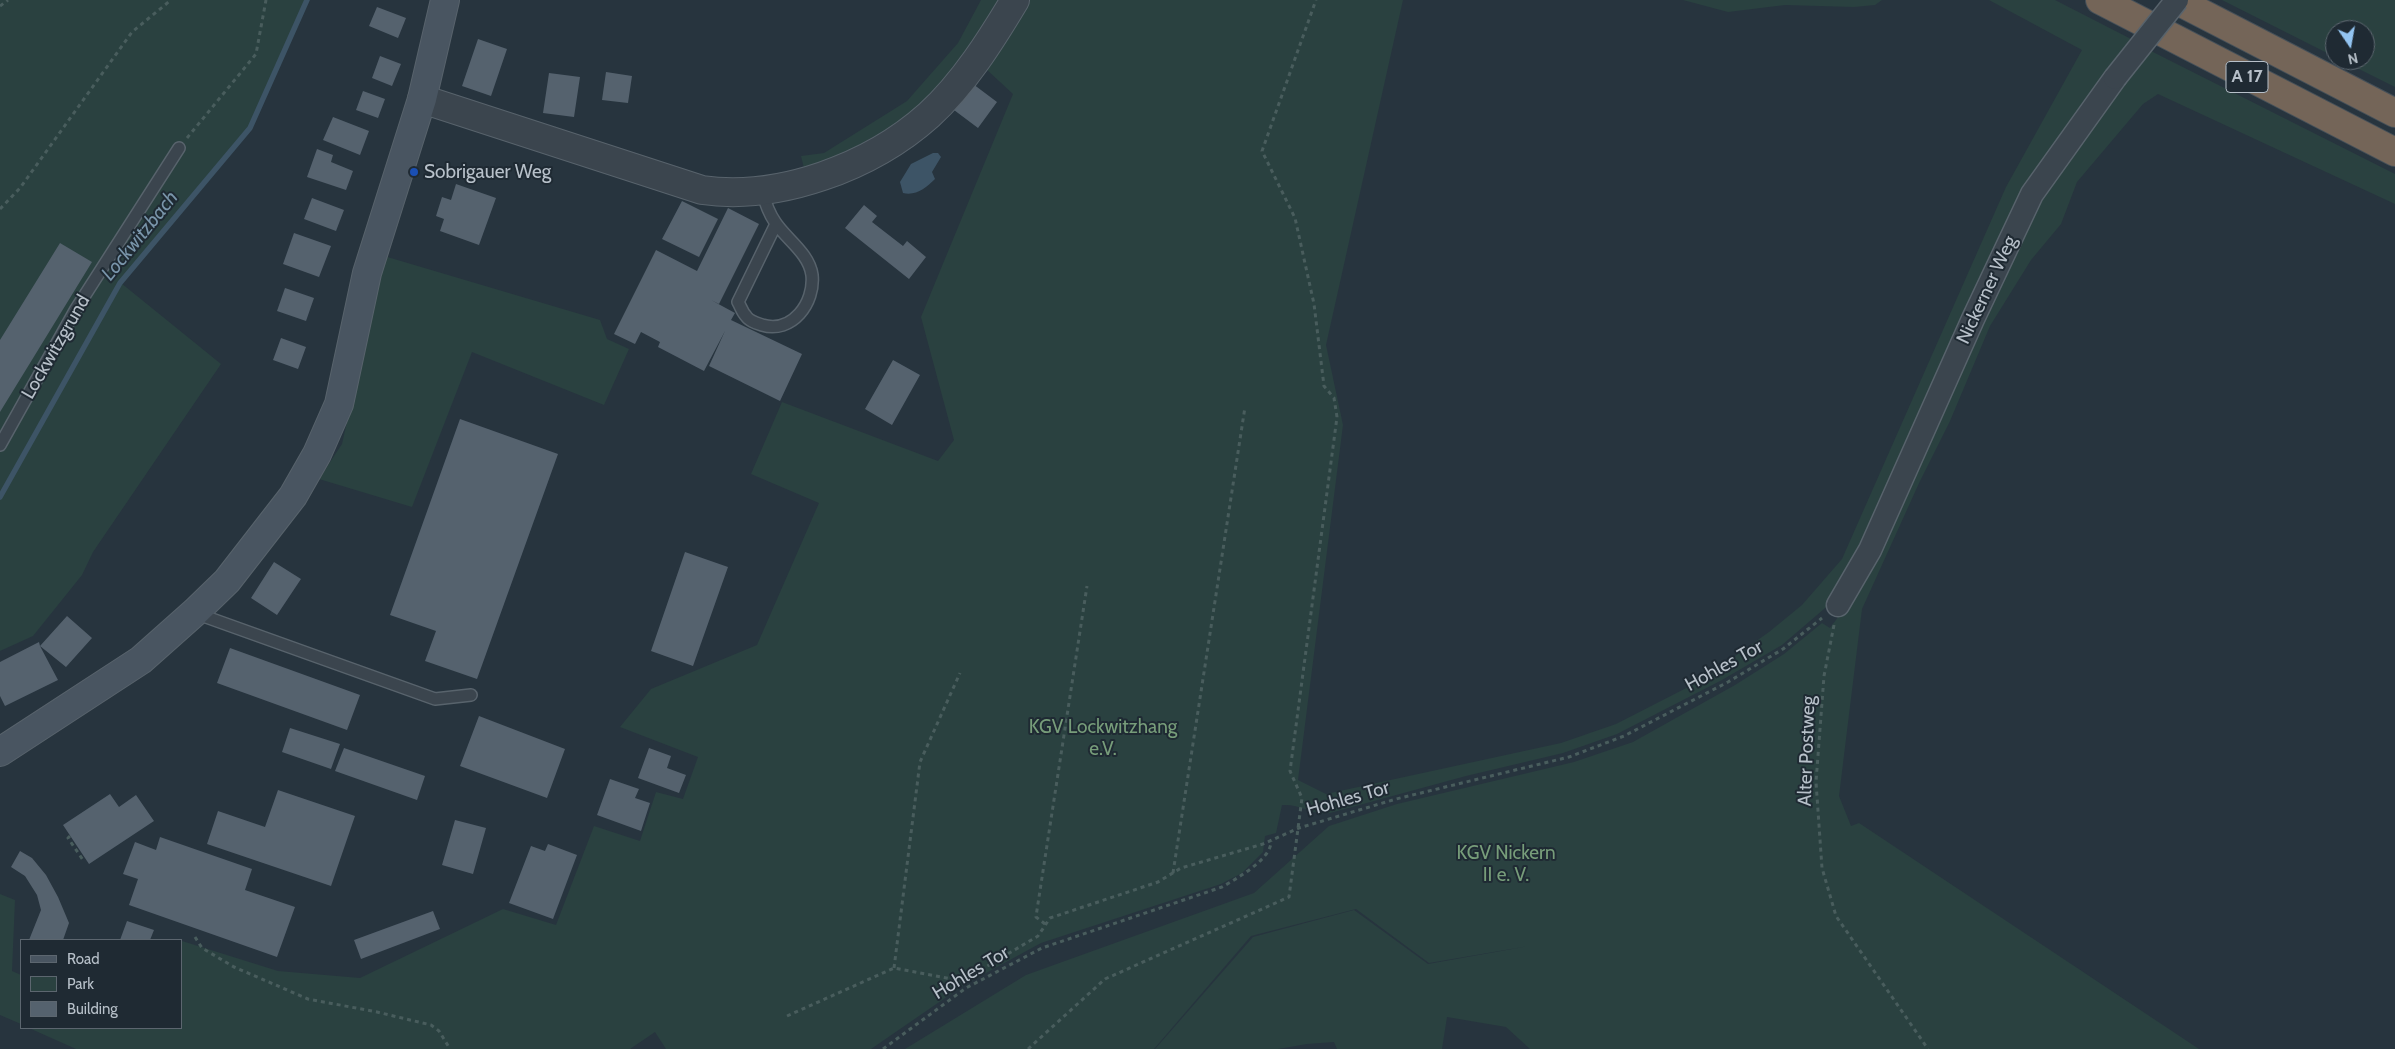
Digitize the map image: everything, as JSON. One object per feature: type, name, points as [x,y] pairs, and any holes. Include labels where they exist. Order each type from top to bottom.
[{"type":"highway","name":"A 17","points":[[2100,0],[2395,152]]},
{"type":"highway","name":"A 17","points":[[2177,0],[2395,113]]},
{"type":"main road","points":[[0,752],[141,660],[195,612],[226,580],[256,544],[292,496],[317,454],[339,404],[367,272],[422,99],[445,0]]},
{"type":"street","points":[[422,99],[702,190],[729,194],[762,191],[838,171],[864,159],[928,115],[953,88],[993,35],[1015,0]]},
{"type":"street","name":"Nickerner Weg","points":[[1838,605],[1870,550],[2032,194],[2115,78],[2177,0]]},
{"type":"lane","name":"Lockwitzgrund","points":[[0,445],[76,309],[179,148]]},
{"type":"lane","points":[[762,191],[768,211],[776,224],[807,259],[812,274],[810,294],[802,311],[790,323],[778,328],[754,322],[746,317],[738,302],[776,224]]},
{"type":"lane","points":[[195,612],[435,699],[471,695]]},
{"type":"path","points":[[0,6],[8,0]]},
{"type":"path","points":[[0,209],[20,188],[132,32],[171,0]]},
{"type":"path","points":[[179,148],[256,54],[266,0]]},
{"type":"path","points":[[1028,1049],[1105,979],[1288,897],[1302,798],[1290,771],[1337,417],[1334,398],[1324,386],[1314,304],[1295,218],[1262,151],[1316,0]]},
{"type":"path","points":[[1173,873],[1245,407]]},
{"type":"path","points":[[1045,924],[1036,917],[1087,586]]},
{"type":"path","name":"Hohles Tor","points":[[882,1049],[966,988],[1042,948],[1222,887],[1244,875],[1266,855],[1271,841],[1299,828],[1396,799],[1568,757],[1624,736],[1728,682],[1783,649],[1838,605]]},
{"type":"path","name":"Alter Postweg","points":[[1838,605],[1824,676],[1816,782],[1822,868],[1836,916],[1928,1049]]},
{"type":"path","points":[[894,968],[920,762],[960,673]]},
{"type":"path","points":[[70,836],[68,838],[83,860]]},
{"type":"path","points":[[787,1016],[894,968],[962,981],[1038,936],[1050,918],[1158,882],[1202,860],[1271,841]]},
{"type":"path","points":[[195,937],[202,948],[234,967],[308,999],[377,1012],[431,1025],[439,1031],[450,1049]]},
{"type":"path","points":[[962,981],[966,988]]},
{"type":"green space","points":[[0,0],[307,0],[250,128],[121,283],[221,364],[93,552],[82,575],[33,636],[0,651]]},
{"type":"green space","name":"KGV Lockwitzhang e.V.","points":[[981,0],[1403,0],[1326,345],[1343,425],[1298,780],[1326,794],[1561,743],[1616,724],[1700,681],[1769,632],[1802,605],[1842,559],[2006,187],[2082,50],[1989,0],[2055,0],[2133,40],[2044,160],[1860,554],[1831,603],[1782,645],[1722,680],[1617,734],[1563,753],[1466,776],[1330,813],[1319,813],[1296,806],[1282,805],[1276,833],[1265,836],[1263,852],[1242,873],[1221,884],[1041,943],[964,985],[871,1049],[666,1049],[655,1032],[630,1049],[76,1049],[31,1029],[182,1029],[182,941],[278,971],[360,978],[503,909],[556,925],[594,826],[640,841],[656,792],[683,799],[698,757],[620,727],[651,689],[757,645],[819,503],[751,474],[782,402],[938,461],[954,440],[921,317],[1013,94],[972,56],[927,107],[816,169],[805,172],[801,156],[824,153],[907,101],[958,43]]},
{"type":"green space","points":[[1683,0],[1882,0],[1875,5],[1854,7],[1785,5],[1728,12]]},
{"type":"green space","points":[[2222,0],[2395,0],[2395,87],[2361,70],[2375,70],[2375,20],[2325,20],[2325,52]]},
{"type":"green space","name":"KGV Nickern II e. V.","points":[[2151,51],[2395,174],[2395,204],[2158,94],[2143,104],[2077,182],[2061,224],[2031,260],[1990,326],[1950,421],[1920,481],[1862,609],[1839,796],[1851,826],[1859,823],[2199,1049],[1530,1049],[1506,1027],[1447,1017],[1442,1049],[1337,1049],[1334,1042],[1278,1049],[1155,1049],[1253,937],[1354,910],[1428,964],[1529,946],[1429,963],[1356,909],[1251,936],[1154,1049],[905,1049],[1026,975],[1254,893],[1329,826],[1397,804],[1574,762],[1633,742],[1735,685],[1784,654],[1822,623],[1830,628],[1844,609],[2042,197],[2120,83],[2124,85]]},
{"type":"green space","points":[[384,256],[600,320],[607,339],[629,349],[604,405],[472,352],[412,507],[319,479],[342,444]]},
{"type":"green space","points":[[0,894],[15,900],[12,971],[20,975],[20,1024],[0,1015]]},
{"type":"water","points":[[933,153],[938,153],[941,157],[932,172],[935,179],[920,191],[908,194],[903,193],[900,182],[911,164]]},
{"type":"building","points":[[377,7],[406,18],[398,38],[369,26]]},
{"type":"building","points":[[478,39],[507,49],[491,96],[462,86]]},
{"type":"building","points":[[380,56],[401,64],[392,86],[372,78]]},
{"type":"building","points":[[606,72],[632,76],[628,103],[602,100]]},
{"type":"building","points":[[549,73],[580,77],[574,117],[543,113]]},
{"type":"building","points":[[973,84],[997,102],[978,128],[954,110]]},
{"type":"building","points":[[363,91],[385,99],[378,118],[356,110]]},
{"type":"building","points":[[333,117],[369,131],[360,155],[323,140]]},
{"type":"building","points":[[317,149],[333,155],[331,162],[353,171],[346,190],[307,177]]},
{"type":"building","points":[[456,184],[496,198],[479,245],[440,231],[444,219],[436,216],[442,197],[451,200]]},
{"type":"building","points":[[312,198],[344,210],[336,231],[304,219]]},
{"type":"building","points":[[682,201],[718,219],[699,257],[662,239]]},
{"type":"building","points":[[864,205],[877,216],[872,222],[903,246],[907,241],[926,257],[909,279],[845,228]]},
{"type":"building","points":[[728,208],[759,224],[719,304],[711,300],[735,313],[731,320],[802,354],[780,401],[709,366],[725,331],[704,371],[658,347],[660,342],[641,332],[635,344],[614,334],[656,250],[697,271]]},
{"type":"building","points":[[294,233],[331,246],[319,277],[283,264]]},
{"type":"building","points":[[60,243],[92,262],[0,412],[0,340]]},
{"type":"building","points":[[285,288],[314,298],[306,321],[277,311]]},
{"type":"building","points":[[281,338],[306,347],[298,369],[273,360]]},
{"type":"building","points":[[893,360],[920,375],[892,425],[865,409]]},
{"type":"building","points":[[460,419],[558,454],[477,679],[425,661],[436,631],[390,615]]},
{"type":"building","points":[[685,552],[728,567],[693,666],[651,651]]},
{"type":"building","points":[[274,562],[301,579],[277,615],[251,598]]},
{"type":"building","points":[[67,616],[92,638],[66,667],[40,646]]},
{"type":"building","points":[[39,642],[58,680],[5,706],[0,696],[0,662]]},
{"type":"building","points":[[230,648],[360,695],[347,730],[217,683]]},
{"type":"building","points":[[479,716],[565,749],[547,798],[460,766]]},
{"type":"building","points":[[290,728],[340,744],[331,769],[282,752]]},
{"type":"building","points":[[344,748],[425,776],[417,800],[335,771]]},
{"type":"building","points":[[649,748],[671,756],[667,768],[686,775],[679,793],[638,778]]},
{"type":"building","points":[[610,779],[639,789],[635,798],[650,803],[641,831],[597,815]]},
{"type":"building","points":[[278,790],[355,816],[331,886],[207,844],[218,811],[265,827]]},
{"type":"building","points":[[110,794],[119,807],[136,795],[154,821],[89,864],[63,825]]},
{"type":"building","points":[[455,820],[486,828],[473,874],[442,865]]},
{"type":"building","points":[[160,837],[252,869],[245,890],[295,907],[277,957],[129,905],[138,879],[123,874],[135,842],[156,850]]},
{"type":"building","points":[[548,844],[577,855],[553,919],[509,903],[531,846],[545,851]]},
{"type":"building","points":[[20,851],[32,858],[46,875],[69,923],[63,939],[29,939],[41,910],[37,895],[25,876],[11,867]]},
{"type":"building","points":[[433,911],[440,929],[361,959],[354,940]]},
{"type":"building","points":[[127,921],[154,930],[150,939],[120,939]]},
{"type":"waterway","name":"Lockwitzbach","points":[[0,497],[120,283],[250,128],[307,0]]},
{"type":"place","name":"Sobrigauer Weg","points":[[414,172]]}]
